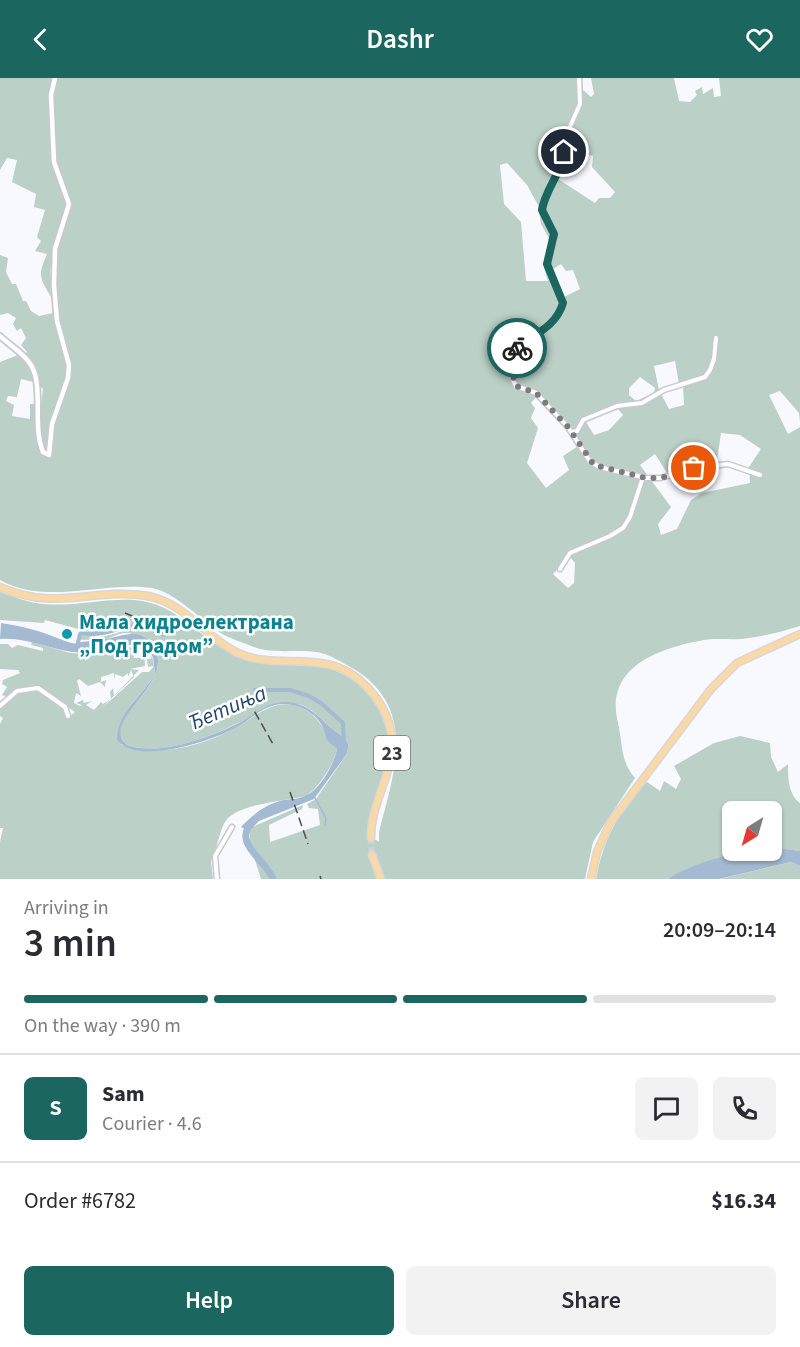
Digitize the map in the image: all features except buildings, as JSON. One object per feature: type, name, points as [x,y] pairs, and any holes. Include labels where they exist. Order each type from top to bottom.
[{"type":"main road","name":"23","points":[[0,587],[44,600],[121,595],[151,597],[181,610],[239,653],[266,658],[315,661],[349,672],[365,684],[380,703],[392,738],[390,763],[373,818],[371,838]]},
{"type":"main road","points":[[591,879],[597,852],[610,823],[716,683],[742,660],[800,634]]},
{"type":"main road","points":[[372,855],[381,879]]},
{"type":"street","points":[[0,336],[33,368],[38,400],[38,436],[43,452],[49,455],[52,424],[69,367],[57,321],[54,285],[56,249],[69,204],[54,162],[51,95],[55,78]]},
{"type":"street","points":[[579,78],[580,104],[565,138],[563,158],[551,181],[542,210],[554,234],[547,257],[548,271],[563,303],[559,315],[533,340],[515,349],[509,363],[516,386],[536,393],[572,432],[594,465],[643,477],[661,478],[712,464],[740,466],[759,475]]},
{"type":"street","points":[[572,432],[577,431],[583,420],[616,406],[642,403],[664,390],[705,377],[711,370],[716,338]]},
{"type":"street","points":[[560,568],[570,553],[623,528],[630,517],[643,477]]},
{"type":"street","points":[[0,706],[17,691],[38,688],[65,706],[68,716]]},
{"type":"street","points":[[217,879],[215,856],[232,827]]},
{"type":"green space","points":[[0,78],[582,78],[583,90],[591,97],[594,94],[591,78],[674,78],[679,101],[690,102],[697,95],[695,91],[702,87],[703,94],[713,88],[714,97],[721,96],[719,78],[800,78],[800,422],[799,413],[780,391],[769,395],[788,434],[800,427],[800,626],[756,637],[709,639],[670,648],[653,655],[627,674],[619,688],[616,704],[624,759],[635,778],[593,842],[585,879],[261,879],[250,844],[250,828],[303,805],[302,809],[269,825],[270,842],[320,825],[318,809],[309,808],[307,804],[316,799],[346,755],[348,743],[346,740],[308,708],[298,704],[279,703],[264,708],[222,730],[182,744],[154,748],[127,745],[120,735],[122,724],[149,686],[156,672],[158,658],[151,644],[133,634],[123,633],[104,640],[81,640],[81,634],[100,637],[144,628],[163,636],[165,634],[137,623],[97,634],[45,620],[44,623],[0,620],[0,592],[44,604],[123,600],[150,603],[177,615],[226,651],[247,661],[316,665],[352,679],[371,696],[378,707],[384,719],[387,734],[386,763],[367,834],[379,842],[396,746],[394,725],[388,705],[376,687],[357,671],[337,660],[316,652],[266,650],[233,639],[216,630],[161,590],[114,587],[55,592],[36,591],[18,588],[0,580],[0,362],[18,355],[30,364],[25,354],[27,352],[21,345],[26,338],[21,328],[17,331],[13,324],[16,318],[8,313],[0,315],[0,255],[8,258],[6,272],[12,284],[16,284],[23,301],[26,301],[31,311],[39,316],[53,313],[67,364],[53,267],[50,268],[51,297],[41,276],[47,254],[35,251],[41,241],[37,237],[45,210],[34,207],[36,194],[12,182],[17,160],[7,158],[0,170]],"holes":[[[568,146],[569,152],[573,149],[583,157],[586,154],[593,156],[592,167],[615,192],[610,198],[599,198],[595,203],[558,179],[557,174],[567,165],[562,158],[563,148]],[[507,163],[527,185],[538,205],[541,224],[551,242],[544,268],[548,281],[526,281],[521,222],[504,204],[500,165]],[[561,264],[566,271],[573,270],[580,289],[564,297],[550,271]],[[675,361],[679,384],[683,385],[684,405],[669,409],[659,390],[654,366]],[[640,377],[655,388],[654,393],[636,401],[629,395],[629,388]],[[21,379],[37,383],[43,389],[39,421],[35,420],[36,404],[30,404],[30,419],[12,416],[14,405],[6,401],[8,396],[17,397]],[[537,396],[567,427],[578,446],[563,456],[569,470],[546,488],[527,463],[538,428],[531,418],[535,408],[531,403]],[[617,408],[623,415],[609,430],[594,435],[586,422]],[[721,433],[740,435],[761,449],[749,467],[750,483],[702,493],[691,500],[677,529],[661,535],[658,524],[671,507],[640,465],[655,454],[671,479],[717,461]],[[570,557],[575,563],[574,583],[568,588],[553,574]]]},
{"type":"green space","points":[[32,642],[70,653],[88,654],[133,647],[137,650],[133,658],[142,658],[140,654],[144,651],[145,666],[130,669],[139,670],[133,676],[131,670],[128,677],[128,673],[123,677],[115,674],[114,681],[114,673],[101,677],[101,682],[106,680],[105,687],[100,682],[88,686],[79,679],[77,681],[81,696],[76,693],[74,703],[80,706],[82,705],[76,703],[83,700],[84,703],[92,701],[86,705],[94,710],[101,702],[103,704],[110,699],[102,708],[142,672],[149,672],[154,666],[155,674],[126,713],[121,732],[121,745],[135,749],[164,750],[194,745],[235,728],[267,709],[283,704],[302,708],[313,715],[337,749],[335,755],[321,781],[306,796],[251,807],[231,816],[225,822],[214,853],[216,858],[211,860],[213,879],[0,879],[0,842],[3,828],[0,828],[0,724],[3,718],[0,716],[0,708],[18,691],[38,689],[65,708],[70,716],[75,712],[39,687],[19,689],[7,697],[2,695],[7,687],[2,684],[3,680],[20,673],[18,670],[0,669],[0,644],[8,644],[12,648],[18,645],[43,651],[43,648],[31,645]]},
{"type":"green space","points":[[152,655],[154,666],[148,667],[147,659],[151,659]]},
{"type":"green space","points":[[113,688],[114,696],[111,699],[110,692]]},
{"type":"green space","points":[[740,736],[770,743],[771,757],[778,772],[788,764],[791,790],[800,803],[800,851],[782,849],[782,801],[722,801],[722,859],[693,867],[668,879],[596,879],[603,852],[614,826],[637,792],[647,782],[660,791],[664,781],[676,789],[681,779],[674,766],[714,743]]},
{"type":"green space","points":[[791,862],[800,866],[800,879],[720,879]]},
{"type":"water","name":"Ђетиња","points":[[1,623],[73,643],[132,634],[144,637],[150,642],[155,650],[158,663],[155,676],[122,725],[121,736],[127,745],[153,748],[182,744],[210,736],[235,725],[272,704],[288,702],[308,708],[344,738],[348,743],[346,755],[314,799],[259,821],[249,831],[241,827],[255,814],[277,802],[307,795],[326,775],[337,749],[326,739],[324,730],[315,716],[300,707],[275,705],[210,739],[174,749],[140,751],[127,747],[117,740],[121,721],[155,674],[153,657],[144,646],[130,645],[103,651],[78,653],[23,640],[0,639]]},
{"type":"water","points":[[782,849],[800,851],[800,866],[791,862],[719,879],[668,879],[704,862],[722,858],[722,861],[782,861]]},
{"type":"waterway","points":[[81,633],[104,633],[131,626],[141,626],[164,635]]},
{"type":"waterway","points":[[77,647],[80,634]]},
{"type":"waterway","points":[[255,690],[290,690],[309,696],[321,703],[343,723],[344,741]]},
{"type":"waterway","points":[[315,798],[326,818],[325,825]]},
{"type":"waterway","name":"Ђетиња","points":[[251,824],[247,831],[248,845],[273,879]]},
{"type":"tunnel","points":[[371,838],[372,855]]},
{"type":"railway","points":[[125,613],[173,633]]},
{"type":"railway","points":[[248,700],[273,744]]},
{"type":"railway","points":[[290,792],[308,844]]},
{"type":"way so far","points":[[517,348],[511,355],[509,363],[516,386],[531,389],[536,393],[568,427],[594,465],[646,478],[676,475],[694,468]]},
{"type":"place","name":"Мала хидроелектрана „Под градом”","points":[[67,634]]},
{"type":"route","points":[[517,348],[533,340],[546,329],[559,315],[563,303],[548,271],[547,257],[554,234],[542,210],[551,181],[562,162],[564,152]]}]
